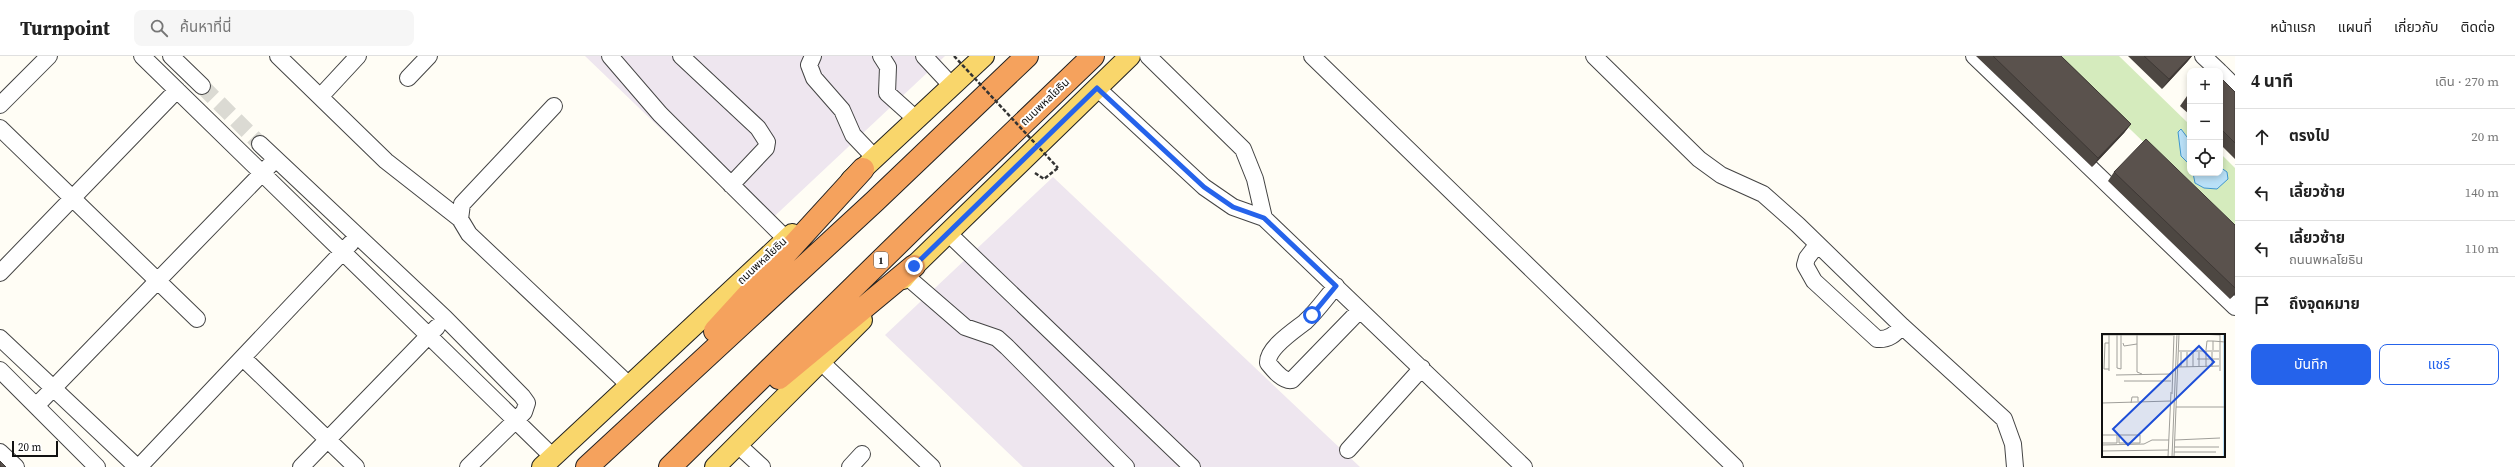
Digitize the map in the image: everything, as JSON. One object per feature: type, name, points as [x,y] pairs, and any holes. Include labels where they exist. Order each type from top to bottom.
[{"type":"highway","points":[[587,467],[875,201],[1027,56]]},
{"type":"highway","name":"ถนนพหลโยธิน","points":[[671,467],[916,226],[1093,56]]},
{"type":"highway","points":[[614,441],[869,164]]},
{"type":"highway","points":[[671,467],[910,271]]},
{"type":"main road","name":"ถนนพหลโยธิน","points":[[547,462],[984,56]]},
{"type":"main road","points":[[715,467],[948,233],[1130,56]]},
{"type":"street","points":[[0,105],[49,56]]},
{"type":"street","points":[[142,56],[264,172],[517,420],[547,462]]},
{"type":"street","points":[[171,56],[202,86]]},
{"type":"street","points":[[278,56],[386,161],[460,219],[469,234],[629,385]]},
{"type":"street","points":[[320,97],[358,56]]},
{"type":"street","points":[[408,78],[429,56]]},
{"type":"street","points":[[610,56],[660,114],[786,239]]},
{"type":"street","points":[[681,56],[758,128],[767,142],[766,148],[732,185]]},
{"type":"street","points":[[813,56],[809,65],[814,78],[842,110],[853,135],[869,164]]},
{"type":"street","points":[[881,56],[888,68],[887,93],[916,119]]},
{"type":"street","points":[[924,56],[952,86]]},
{"type":"street","points":[[1148,56],[1243,149],[1255,179],[1264,218]]},
{"type":"street","points":[[1312,56],[1735,467]]},
{"type":"street","points":[[1594,56],[1699,159],[1721,175],[1763,194],[1798,225],[1902,326],[2004,419],[2013,444],[2015,467]]},
{"type":"street","points":[[1974,56],[2235,307]]},
{"type":"street","points":[[2206,57],[2216,68]]},
{"type":"street","points":[[2223,76],[2235,87]]},
{"type":"street","points":[[1097,88],[1204,187],[1233,207],[1264,218],[1524,467]]},
{"type":"street","points":[[0,273],[177,90]]},
{"type":"street","points":[[460,219],[462,204],[554,106]]},
{"type":"street","points":[[0,128],[73,197],[197,319]]},
{"type":"street","points":[[260,144],[445,318],[522,396],[527,403],[524,412],[517,420],[468,467]]},
{"type":"street","points":[[36,406],[275,159]]},
{"type":"street","points":[[948,233],[1192,467]]},
{"type":"street","points":[[0,338],[138,467],[358,236]]},
{"type":"street","points":[[1817,245],[1807,258],[1805,265],[1814,281],[1877,339],[1884,340],[1892,336],[1902,326]]},
{"type":"street","points":[[910,271],[965,327],[997,338],[1007,347],[1126,467]]},
{"type":"street","points":[[1336,286],[1305,322],[1296,327],[1269,355],[1268,362],[1272,367],[1285,379],[1292,380],[1360,310]]},
{"type":"street","points":[[301,467],[327,438],[445,318]]},
{"type":"street","points":[[243,358],[356,467]]},
{"type":"street","points":[[821,362],[932,467]]},
{"type":"street","points":[[1348,450],[1422,368]]},
{"type":"street","points":[[0,370],[97,467]]},
{"type":"street","points":[[738,445],[762,467]]},
{"type":"street","points":[[0,452],[16,467]]},
{"type":"street","points":[[850,467],[862,454]]},
{"type":"path","points":[[954,56],[1058,168],[1044,179],[1020,162]]},
{"type":"shaded area","points":[[585,56],[945,56],[763,227]]},
{"type":"shaded area","points":[[1053,177],[1360,467],[1023,467],[885,335]]},
{"type":"green space","points":[[2054,56],[2119,56],[2187,122],[2187,176],[2223,176],[2223,156],[2235,168],[2235,230]]},
{"type":"water","points":[[2181,129],[2187,137],[2187,162],[2181,156],[2178,132]]},
{"type":"water","points":[[2223,169],[2227,172],[2228,179],[2217,189],[2204,188],[2195,183],[2194,176],[2223,176]]},
{"type":"building","points":[[1993,56],[2061,56],[2131,124],[2098,158]]},
{"type":"building","points":[[2144,56],[2191,56],[2169,79]]},
{"type":"building","points":[[2223,80],[2235,92],[2235,143],[2223,131]]},
{"type":"building","points":[[2146,139],[2235,225],[2235,288],[2114,172]]},
{"type":"building","points":[[0,461],[6,467],[0,467]]},
{"type":"tunnel","points":[[202,86],[260,144]]},
{"type":"route","points":[[914,266],[1097,88],[1204,187],[1233,207],[1264,218],[1336,286],[1312,315]]}]
